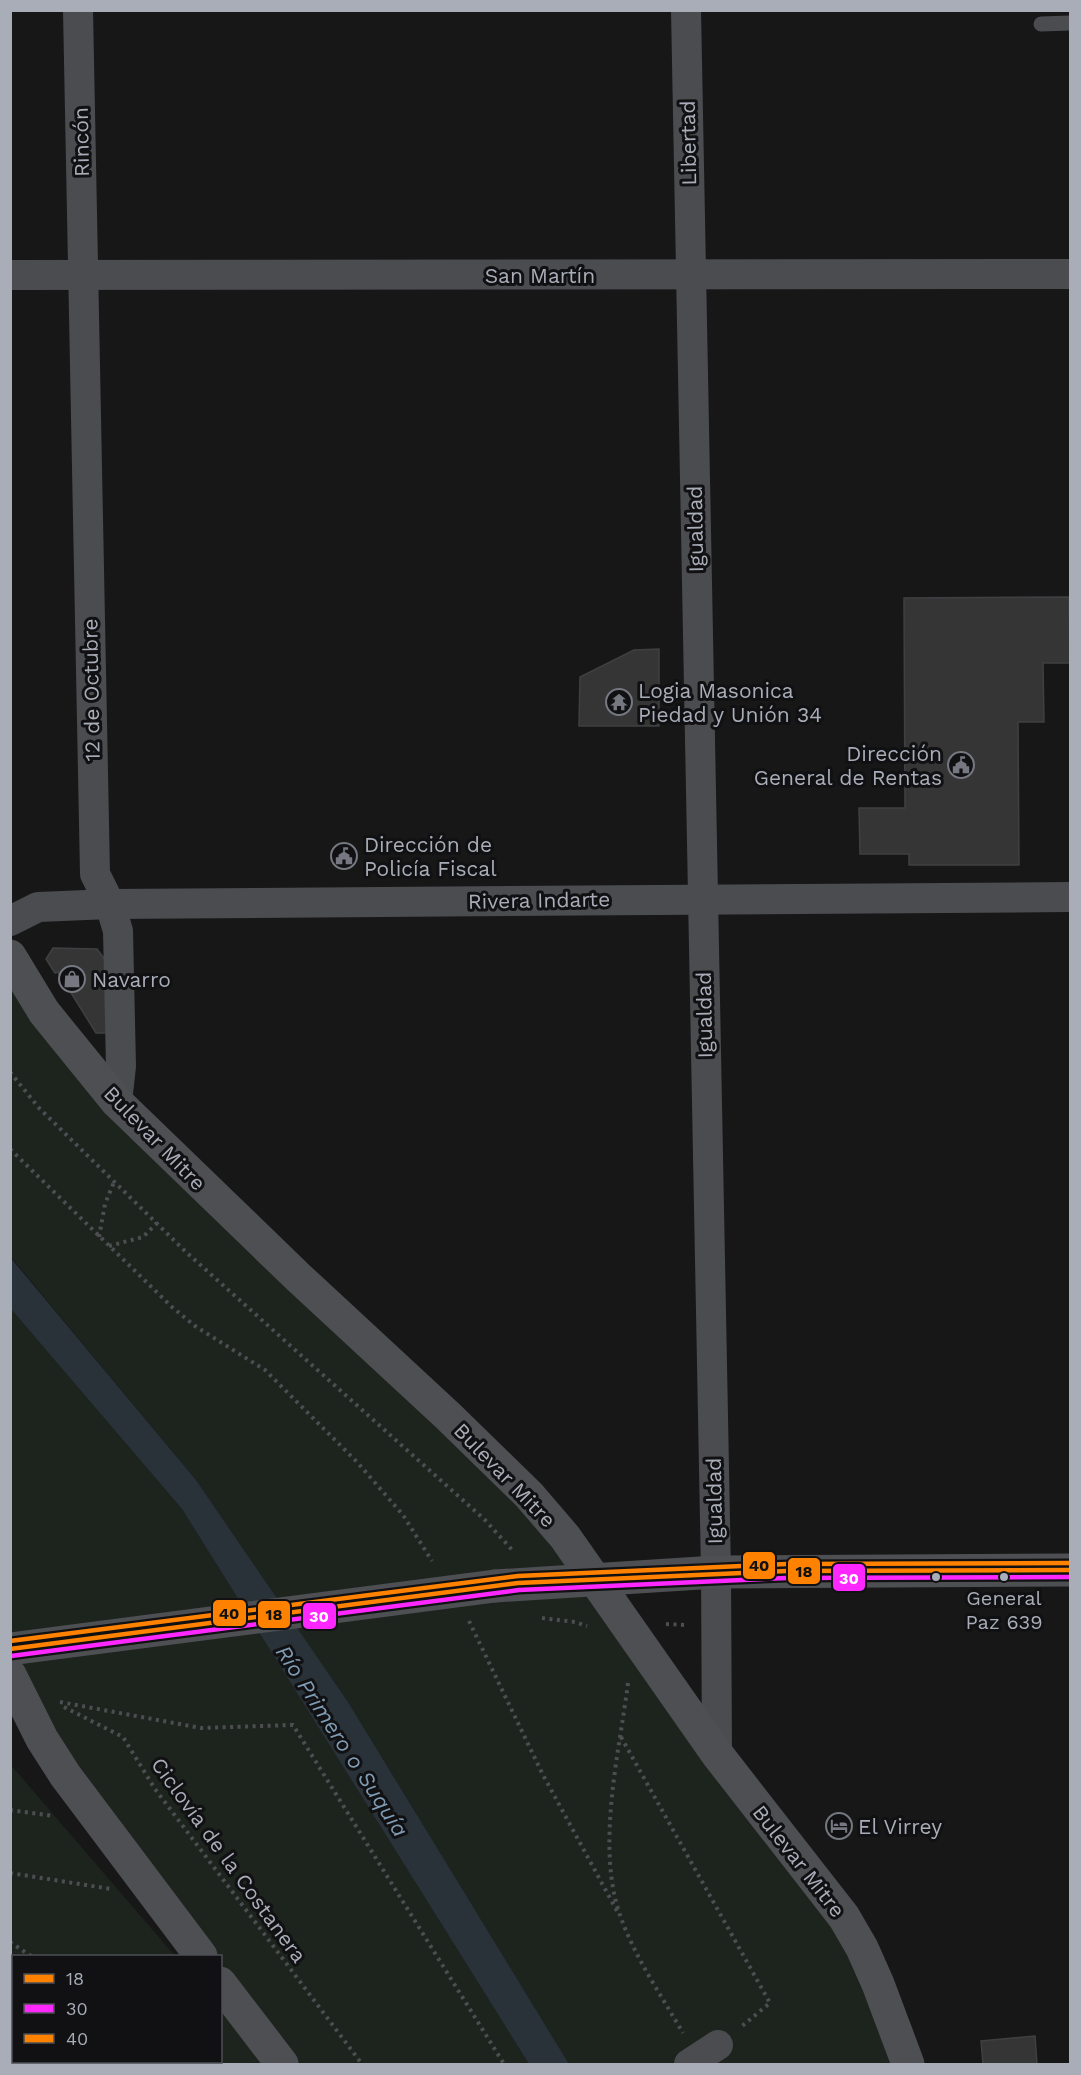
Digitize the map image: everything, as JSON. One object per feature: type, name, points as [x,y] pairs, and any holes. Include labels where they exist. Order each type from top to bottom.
[{"type":"main road","name":"Bulevar Mitre","points":[[10,956],[44,1012],[117,1102],[176,1161],[529,1495],[565,1537],[717,1754],[844,1917],[874,1975],[908,2064]]},
{"type":"main road","points":[[10,1649],[507,1584],[716,1572],[1071,1570]]},
{"type":"main road","points":[[10,1676],[42,1738],[65,1775],[200,1955]]},
{"type":"main road","points":[[222,1986],[282,2064]]},
{"type":"street","name":"Rincón","points":[[78,10],[83,274]]},
{"type":"street","name":"Libertad","points":[[686,10],[690,276]]},
{"type":"street","name":"12 de Octubre","points":[[83,274],[95,874],[110,904],[118,931],[121,1066],[117,1102]]},
{"type":"street","name":"San Martín","points":[[10,275],[1071,274]]},
{"type":"street","name":"Igualdad","points":[[690,276],[716,1572],[717,1754]]},
{"type":"street","name":"Rivera Indarte","points":[[10,921],[39,907],[110,904],[1071,897]]},
{"type":"lane","points":[[1041,24],[1071,23]]},
{"type":"path","points":[[10,1072],[39,1108],[157,1223],[485,1520],[513,1550],[507,1584],[524,1616],[575,1622],[596,1630]]},
{"type":"path","points":[[10,1149],[99,1237],[195,1326],[265,1370],[357,1462],[404,1515],[434,1564]]},
{"type":"path","points":[[99,1237],[105,1204],[114,1182]]},
{"type":"path","points":[[109,1246],[143,1237],[157,1223]]},
{"type":"path","points":[[464,1613],[542,1773],[619,1914],[636,1950],[699,2051]]},
{"type":"path","points":[[619,1914],[608,1819],[629,1675]]},
{"type":"path","name":"Ciclovía de la Costanera","points":[[362,2064],[155,1789],[123,1737],[50,1700],[201,1728],[293,1725],[504,2064]]},
{"type":"path","points":[[621,1736],[770,2003]]},
{"type":"path","points":[[10,1809],[18,1810]]},
{"type":"path","points":[[10,1873],[155,1896]]},
{"type":"path","points":[[10,1942],[30,1955]]},
{"type":"shaded area","points":[[10,956],[44,1012],[448,1416],[787,1845],[908,2064],[569,2064],[348,1702],[196,1480],[11,1257]]},
{"type":"shaded area","points":[[11,1309],[182,1509],[529,2064],[282,2064],[222,1984],[222,1955],[200,1955],[11,1676]]},
{"type":"shaded area","points":[[10,1764],[174,1955],[12,1955],[12,2063],[222,2063],[222,2010],[269,2064],[11,2064]]},
{"type":"water","name":"Río Primero o Suquía","points":[[10,1257],[196,1480],[348,1702],[569,2064],[529,2064],[182,1509],[11,1309]]},
{"type":"building","name":"Dirección General de Rentas","points":[[1069,597],[1070,663],[1043,663],[1044,722],[1018,722],[1019,865],[909,865],[909,854],[860,854],[859,808],[905,808],[904,598]]},
{"type":"building","name":"Logia Masonica Piedad y Unión 34","points":[[659,649],[659,726],[579,726],[580,677],[634,650]]},
{"type":"building","points":[[53,948],[97,949],[106,961],[107,1033],[96,1033],[58,972],[55,973],[46,959]]},
{"type":"building","points":[[1035,2036],[1037,2064],[983,2064],[981,2041]]},
{"type":"transit line","name":"40","points":[[10,1641],[518,1576],[787,1564],[1070,1563]]},
{"type":"transit line","name":"18","points":[[10,1649],[518,1583],[787,1571],[1070,1570]]},
{"type":"transit line","name":"30","points":[[11,1656],[519,1590],[787,1578],[1070,1577]]},
{"type":"place","name":"Logia Masonica Piedad y Unión 34","points":[[619,702]]},
{"type":"place","name":"Dirección General de Rentas","points":[[961,765]]},
{"type":"place","name":"Dirección de Policía Fiscal","points":[[344,856]]},
{"type":"place","name":"Navarro","points":[[72,979]]},
{"type":"place","name":"General Paz 639","points":[[1004,1577]]},
{"type":"place","name":"El Virrey","points":[[839,1826]]}]
